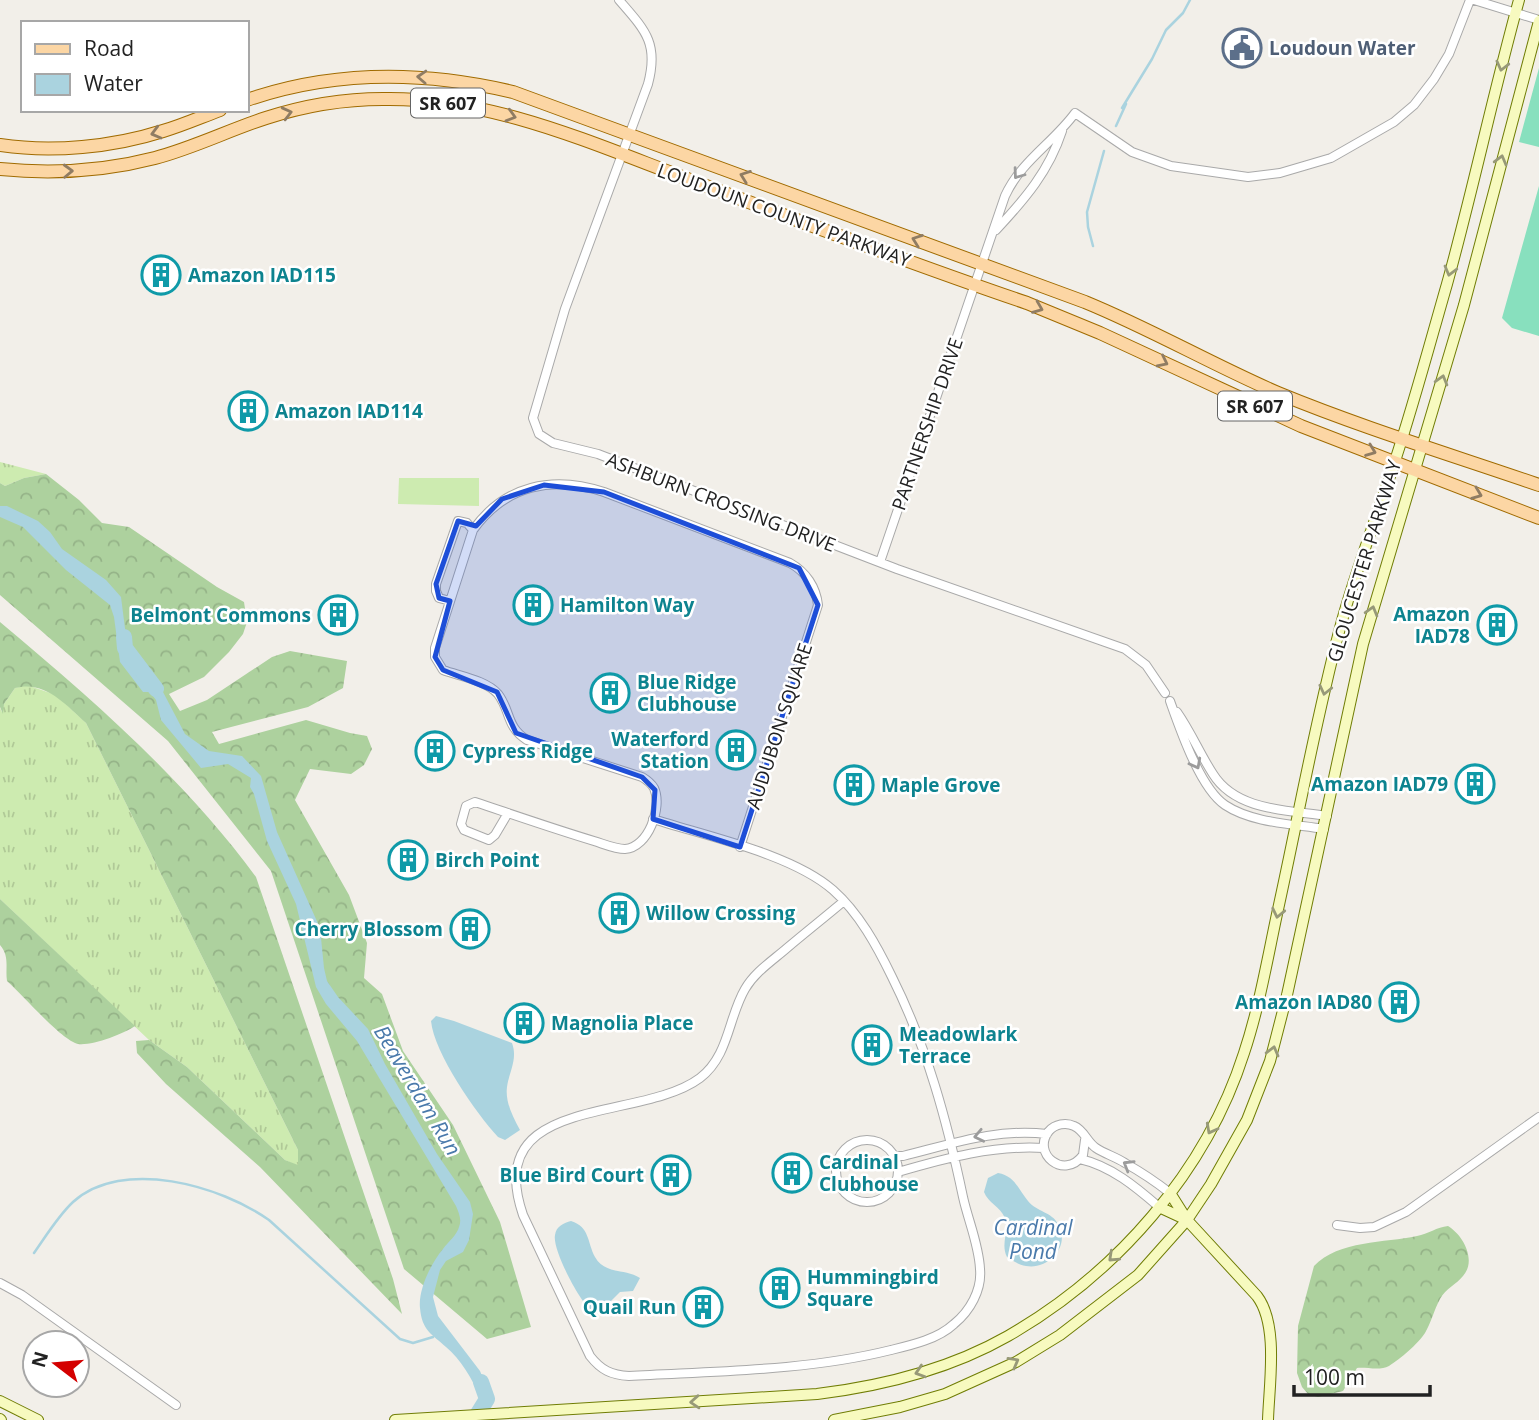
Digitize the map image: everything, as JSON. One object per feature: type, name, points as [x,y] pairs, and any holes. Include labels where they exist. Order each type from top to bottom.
[{"type":"main road","name":"GLOUCESTER PARKWAY","points":[[400,1420],[817,1394],[851,1390],[920,1373],[1005,1338],[1039,1316],[1098,1271],[1131,1240],[1160,1207],[1210,1131],[1244,1054],[1266,967],[1342,620],[1395,461],[1448,282],[1519,0]]},
{"type":"main road","name":"GLOUCESTER PARKWAY","points":[[834,1420],[900,1407],[945,1394],[1016,1362],[1059,1335],[1138,1275],[1187,1220],[1232,1148],[1264,1079],[1287,995],[1363,644],[1464,304],[1539,20]]},
{"type":"main road","name":"LOUDOUN COUNTY PARKWAY","points":[[248,100],[282,89],[338,78],[377,76],[439,78],[513,92],[981,263],[1118,316],[1278,393],[1539,485]]},
{"type":"main road","name":"LOUDOUN COUNTY PARKWAY","points":[[0,169],[91,170],[120,165],[177,151],[268,117],[324,104],[382,99],[434,101],[492,110],[540,125],[1027,303],[1101,333],[1282,418],[1539,518]]},
{"type":"main road","points":[[0,145],[62,147],[126,140],[162,132],[215,112]]},
{"type":"main road","points":[[1170,1193],[1187,1220],[1257,1296],[1265,1310],[1270,1356],[1268,1420]]},
{"type":"main road","points":[[1160,1207],[1187,1220]]},
{"type":"main road","points":[[0,1401],[38,1420]]},
{"type":"street","points":[[619,0],[644,30],[653,55],[648,84],[621,155]]},
{"type":"street","points":[[994,232],[1005,196],[1015,177],[1029,159],[1062,131],[1075,113],[1132,152],[1171,166],[1248,177],[1280,173],[1331,158],[1394,122],[1414,105],[1449,54],[1472,0],[1539,20]]},
{"type":"street","points":[[994,232],[1038,182],[1057,148],[1062,131]]},
{"type":"street","name":"ASHBURN CROSSING DRIVE","points":[[621,155],[565,309],[533,418],[538,434],[553,443],[598,454],[880,562],[1125,649],[1146,665],[1165,692]]},
{"type":"street","name":"PARTNERSHIP DRIVE","points":[[880,562],[981,263],[994,232]]},
{"type":"street","name":"AUDUBON SQUARE","points":[[473,530],[492,507],[521,490],[544,485],[597,489],[799,568],[811,582],[818,605],[740,847]]},
{"type":"street","points":[[450,601],[439,598],[436,591],[458,521],[467,523],[473,530],[435,648],[435,657],[443,670],[488,686],[497,692],[516,733],[527,740],[642,777],[652,784],[657,798],[653,819],[639,846],[619,848],[475,802],[466,806],[461,824],[464,830],[489,839],[495,835],[508,813]]},
{"type":"street","points":[[1324,829],[1243,814],[1221,801],[1209,788],[1186,744],[1170,701],[1192,734],[1213,775],[1227,791],[1245,802],[1327,816]]},
{"type":"street","points":[[653,819],[795,865],[809,872],[844,901],[882,956],[919,1035],[952,1143],[981,1270],[974,1302],[965,1314],[946,1331],[909,1346],[858,1358],[806,1365],[616,1376],[606,1371],[590,1356],[523,1215],[517,1196],[518,1165],[533,1138],[560,1121],[670,1091],[700,1078],[721,1052],[738,1003],[755,975],[844,901]]},
{"type":"street","points":[[1336,1225],[1374,1227],[1406,1212],[1539,1117]]},
{"type":"street","points":[[1067,1124],[1080,1130],[1085,1140],[1085,1150],[1080,1159],[1068,1166],[1059,1165],[1048,1157],[1044,1148],[1047,1134],[1056,1126],[1067,1124]]},
{"type":"street","points":[[894,1156],[983,1135],[1011,1132],[1047,1134]]},
{"type":"street","points":[[1085,1140],[1170,1193]]},
{"type":"street","points":[[873,1141],[881,1144],[894,1156],[898,1172],[892,1190],[877,1201],[859,1201],[843,1191],[836,1174],[841,1156],[855,1143],[873,1141]]},
{"type":"street","points":[[898,1172],[1002,1148],[1044,1148]]},
{"type":"street","points":[[1080,1159],[1111,1171],[1160,1207]]},
{"type":"street","points":[[0,1283],[22,1295],[176,1405]]},
{"type":"highlighted area","points":[[544,485],[604,492],[799,568],[818,605],[740,847],[653,819],[655,790],[642,777],[516,733],[497,692],[443,670],[435,657],[450,601],[439,598],[436,584],[458,521],[476,526],[502,499]]},
{"type":"green space","points":[[1539,68],[1539,147],[1519,142]]},
{"type":"green space","points":[[1539,186],[1539,336],[1512,328],[1502,318]]},
{"type":"green space","points":[[0,462],[46,474],[24,478],[5,486],[0,483]]},
{"type":"green space","points":[[46,474],[79,500],[102,523],[129,527],[217,587],[244,602],[247,622],[243,634],[229,652],[204,677],[169,694],[180,711],[207,700],[272,657],[290,651],[347,661],[343,688],[308,707],[212,732],[219,744],[306,720],[367,736],[372,749],[364,765],[351,774],[310,769],[295,800],[349,895],[367,943],[364,978],[382,994],[403,1051],[453,1125],[500,1222],[531,1327],[487,1339],[404,1269],[271,871],[168,741],[0,595],[0,483],[5,486],[24,478]]},
{"type":"green space","points":[[399,478],[479,478],[479,506],[398,504]]},
{"type":"green space","points":[[0,622],[136,742],[199,807],[256,877],[393,1279],[402,1314],[260,1167],[166,1084],[137,1053],[136,1041],[149,1040],[187,1067],[285,1160],[298,1165],[298,1150],[86,723],[54,695],[36,687],[15,688],[4,704],[3,714],[0,707]]},
{"type":"green space","points":[[27,685],[56,695],[86,723],[298,1150],[298,1166],[285,1160],[187,1067],[149,1040],[0,899],[0,708],[2,712],[15,688]]},
{"type":"green space","points":[[0,899],[135,1026],[107,1039],[78,1044],[52,1026],[7,981],[6,958],[0,945]]},
{"type":"green space","points":[[1448,1226],[1463,1242],[1469,1263],[1463,1276],[1440,1299],[1422,1337],[1389,1366],[1378,1369],[1357,1368],[1343,1391],[1318,1397],[1308,1394],[1297,1373],[1298,1326],[1314,1266],[1336,1251],[1349,1247],[1417,1236]]},
{"type":"water","points":[[0,506],[7,506],[38,521],[62,549],[106,580],[121,597],[131,657],[163,692],[185,734],[209,751],[242,756],[261,776],[277,832],[320,928],[327,981],[368,1029],[437,1154],[470,1202],[473,1214],[469,1240],[463,1252],[446,1261],[440,1270],[433,1297],[438,1316],[480,1371],[491,1397],[487,1399],[479,1396],[461,1363],[428,1331],[421,1316],[420,1301],[426,1277],[458,1230],[460,1216],[357,1041],[326,1004],[316,987],[296,904],[267,841],[250,787],[251,778],[228,764],[201,768],[161,720],[156,700],[150,692],[143,692],[120,662],[110,605],[66,570],[23,527],[0,517]]},
{"type":"water","points":[[436,1016],[512,1043],[514,1060],[507,1098],[520,1130],[505,1140],[498,1137],[457,1082],[434,1034],[431,1021]]},
{"type":"water","name":"Cardinal Pond","points":[[998,1173],[1012,1180],[1032,1205],[1052,1217],[1058,1224],[1062,1240],[1060,1248],[1056,1255],[1043,1264],[1023,1265],[1007,1257],[1004,1247],[1005,1218],[984,1192],[988,1178]]},
{"type":"water","points":[[571,1221],[585,1231],[599,1263],[640,1278],[633,1291],[620,1292],[602,1310],[592,1311],[587,1306],[558,1252],[555,1242],[557,1229]]},
{"type":"waterway","points":[[1122,108],[1166,30],[1183,13],[1190,0]]},
{"type":"waterway","points":[[1116,126],[1126,104]]},
{"type":"waterway","points":[[1093,246],[1087,212],[1104,151]]},
{"type":"waterway","name":"Beaverdam Run","points":[[124,637],[125,648],[156,689]]},
{"type":"waterway","points":[[34,1253],[52,1226],[73,1202],[94,1188],[118,1181],[172,1181],[225,1197],[269,1220],[400,1339],[413,1343],[433,1337]]},
{"type":"waterway","name":"Beaverdam Run","points":[[474,1420],[487,1399],[481,1382]]},
{"type":"place","name":"Loudoun Water","points":[[1242,48]]},
{"type":"place","name":"Amazon IAD115","points":[[161,275]]},
{"type":"place","name":"Amazon IAD114","points":[[248,411]]},
{"type":"place","name":"Hamilton Way","points":[[533,605]]},
{"type":"place","name":"Belmont Commons","points":[[338,615]]},
{"type":"place","name":"Amazon IAD78","points":[[1497,625]]},
{"type":"place","name":"Blue Ridge Clubhouse","points":[[610,693]]},
{"type":"place","name":"Waterford Station","points":[[736,750]]},
{"type":"place","name":"Cypress Ridge","points":[[435,751]]},
{"type":"place","name":"Amazon IAD79","points":[[1475,784]]},
{"type":"place","name":"Maple Grove","points":[[854,785]]},
{"type":"place","name":"Birch Point","points":[[408,860]]},
{"type":"place","name":"Willow Crossing","points":[[619,913]]},
{"type":"place","name":"Cherry Blossom","points":[[470,929]]},
{"type":"place","name":"Amazon IAD80","points":[[1399,1002]]},
{"type":"place","name":"Magnolia Place","points":[[524,1023]]},
{"type":"place","name":"Meadowlark Terrace","points":[[872,1045]]},
{"type":"place","name":"Cardinal Clubhouse","points":[[792,1173]]},
{"type":"place","name":"Blue Bird Court","points":[[671,1175]]},
{"type":"place","name":"Hummingbird Square","points":[[780,1288]]},
{"type":"place","name":"Quail Run","points":[[703,1307]]}]
